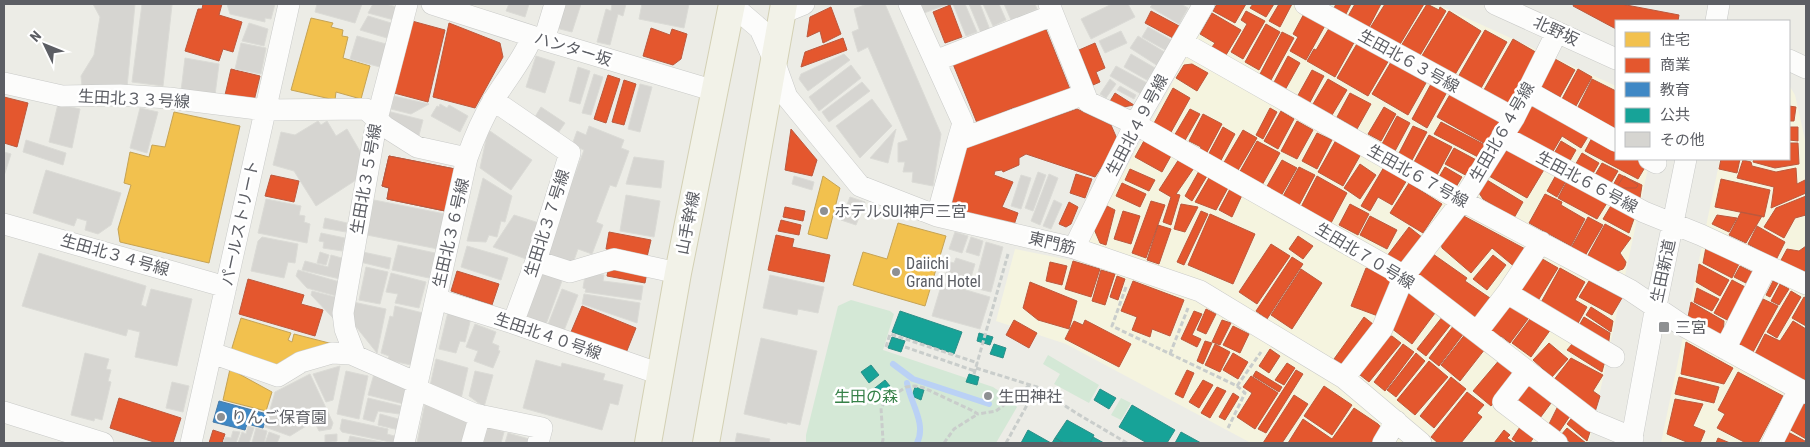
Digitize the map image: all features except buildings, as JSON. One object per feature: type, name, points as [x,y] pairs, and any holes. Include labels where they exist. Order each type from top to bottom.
[{"type":"main road","name":"山手幹線","points":[[648,443],[678,273],[732,4]]},
{"type":"main road","points":[[706,443],[774,58],[790,7]]},
{"type":"street","name":"パールストリート","points":[[191,443],[289,4]]},
{"type":"street","name":"生田北３５号線","points":[[355,355],[345,329],[343,314],[377,118],[407,4]]},
{"type":"street","name":"ハンター坂","points":[[432,4],[538,39],[714,91]]},
{"type":"street","name":"生田北３６号線","points":[[404,443],[467,158],[477,129],[527,51],[538,39],[555,4]]},
{"type":"street","name":"東門筋","points":[[732,4],[760,29],[774,58],[787,97],[860,186],[937,216],[1074,248],[1196,289],[1344,378],[1421,443]]},
{"type":"street","points":[[909,4],[963,124],[937,216]]},
{"type":"street","name":"生田北４９号線","points":[[1074,248],[1135,124],[1204,4]]},
{"type":"street","name":"生田北６３号線","points":[[1305,4],[1514,118]]},
{"type":"street","name":"北野坂","points":[[1495,4],[1615,60]]},
{"type":"street","points":[[1716,20],[1719,4]]},
{"type":"street","points":[[934,61],[1051,9],[1085,94],[958,140]]},
{"type":"street","name":"生田北６４号線","points":[[1344,378],[1382,329],[1404,276],[1462,201],[1514,118],[1557,32]]},
{"type":"street","name":"生田北６７号線","points":[[1182,42],[1462,201],[1541,242],[1656,306],[1682,325],[1803,391]]},
{"type":"street","points":[[1790,60],[1806,68]]},
{"type":"street","name":"生田北３３号線","points":[[4,83],[62,96],[120,95],[169,98],[264,110],[366,109],[384,126],[417,147],[467,158]]},
{"type":"street","points":[[1527,91],[1615,139]]},
{"type":"street","name":"生田北７０号線","points":[[1085,94],[1088,102],[1135,124],[1404,276],[1592,421],[1632,441]]},
{"type":"street","name":"生田北３７号線","points":[[494,100],[570,153],[536,261],[513,323]]},
{"type":"street","name":"生田北６６号線","points":[[1502,136],[1644,212],[1673,223],[1806,284]]},
{"type":"street","name":"生田新道","points":[[1632,441],[1656,306],[1686,160]]},
{"type":"street","name":"生田北３４号線","points":[[4,224],[226,287]]},
{"type":"street","points":[[1477,332],[1507,293],[1541,242]]},
{"type":"street","points":[[536,261],[570,272],[614,259],[678,273]]},
{"type":"street","points":[[1725,349],[1767,266]]},
{"type":"street","points":[[1507,293],[1614,357]]},
{"type":"street","name":"生田北４０号線","points":[[436,299],[513,323],[660,374]]},
{"type":"street","points":[[212,353],[278,376],[301,362],[332,353],[355,355],[480,415],[542,428],[538,443]]},
{"type":"street","points":[[1527,371],[1503,402],[1557,443]]},
{"type":"street","points":[[1772,443],[1803,391]]},
{"type":"street","points":[[4,412],[103,443]]},
{"type":"street","points":[[472,443],[480,415]]},
{"type":"street","points":[[1383,443],[1396,421]]},
{"type":"path","points":[[975,371],[1013,234]]},
{"type":"path","points":[[1133,268],[1112,326],[1238,386],[1245,393],[1228,428]]},
{"type":"path","points":[[1170,354],[1196,289]]},
{"type":"path","points":[[886,347],[890,334],[978,363]]},
{"type":"path","points":[[1238,386],[1272,335]]},
{"type":"path","points":[[905,347],[975,371],[1037,387],[1127,443]]},
{"type":"path","points":[[944,443],[954,429],[978,414],[996,411],[1030,385]]},
{"type":"path","points":[[882,443],[881,408],[886,400],[908,386],[924,388],[978,414]]},
{"type":"path","points":[[1006,443],[1037,387]]},
{"type":"shaded area","points":[[1215,4],[1436,4],[1615,86],[1615,160],[1650,160],[1589,443],[1251,443],[1066,344],[996,321],[1015,249],[1080,262],[1091,233]]},
{"type":"shaded area","points":[[1790,87],[1795,95],[1806,144],[1806,443],[1661,443],[1720,160],[1790,160]]},
{"type":"green space","name":"生田の森","points":[[851,300],[890,311],[894,314],[883,350],[993,387],[1008,397],[1017,407],[996,443],[806,443],[806,435],[838,306]]},
{"type":"green space","points":[[1048,355],[1099,385],[1089,403],[1054,384],[1060,374],[1043,364]]},
{"type":"green space","points":[[1121,398],[1131,403],[1121,420],[1111,415]]},
{"type":"waterway","points":[[893,364],[913,379],[989,404]]},
{"type":"waterway","points":[[907,383],[919,421],[920,436],[917,443]]},
{"type":"place","name":"ホテルSUI神戸三宮","points":[[824,211]]},
{"type":"place","name":"Daiichi Grand Hotel","points":[[896,272]]},
{"type":"place","name":"三宮","points":[[1664,327]]},
{"type":"place","name":"生田神社","points":[[988,396]]},
{"type":"place","name":"りんご保育園","points":[[221,417]]}]
